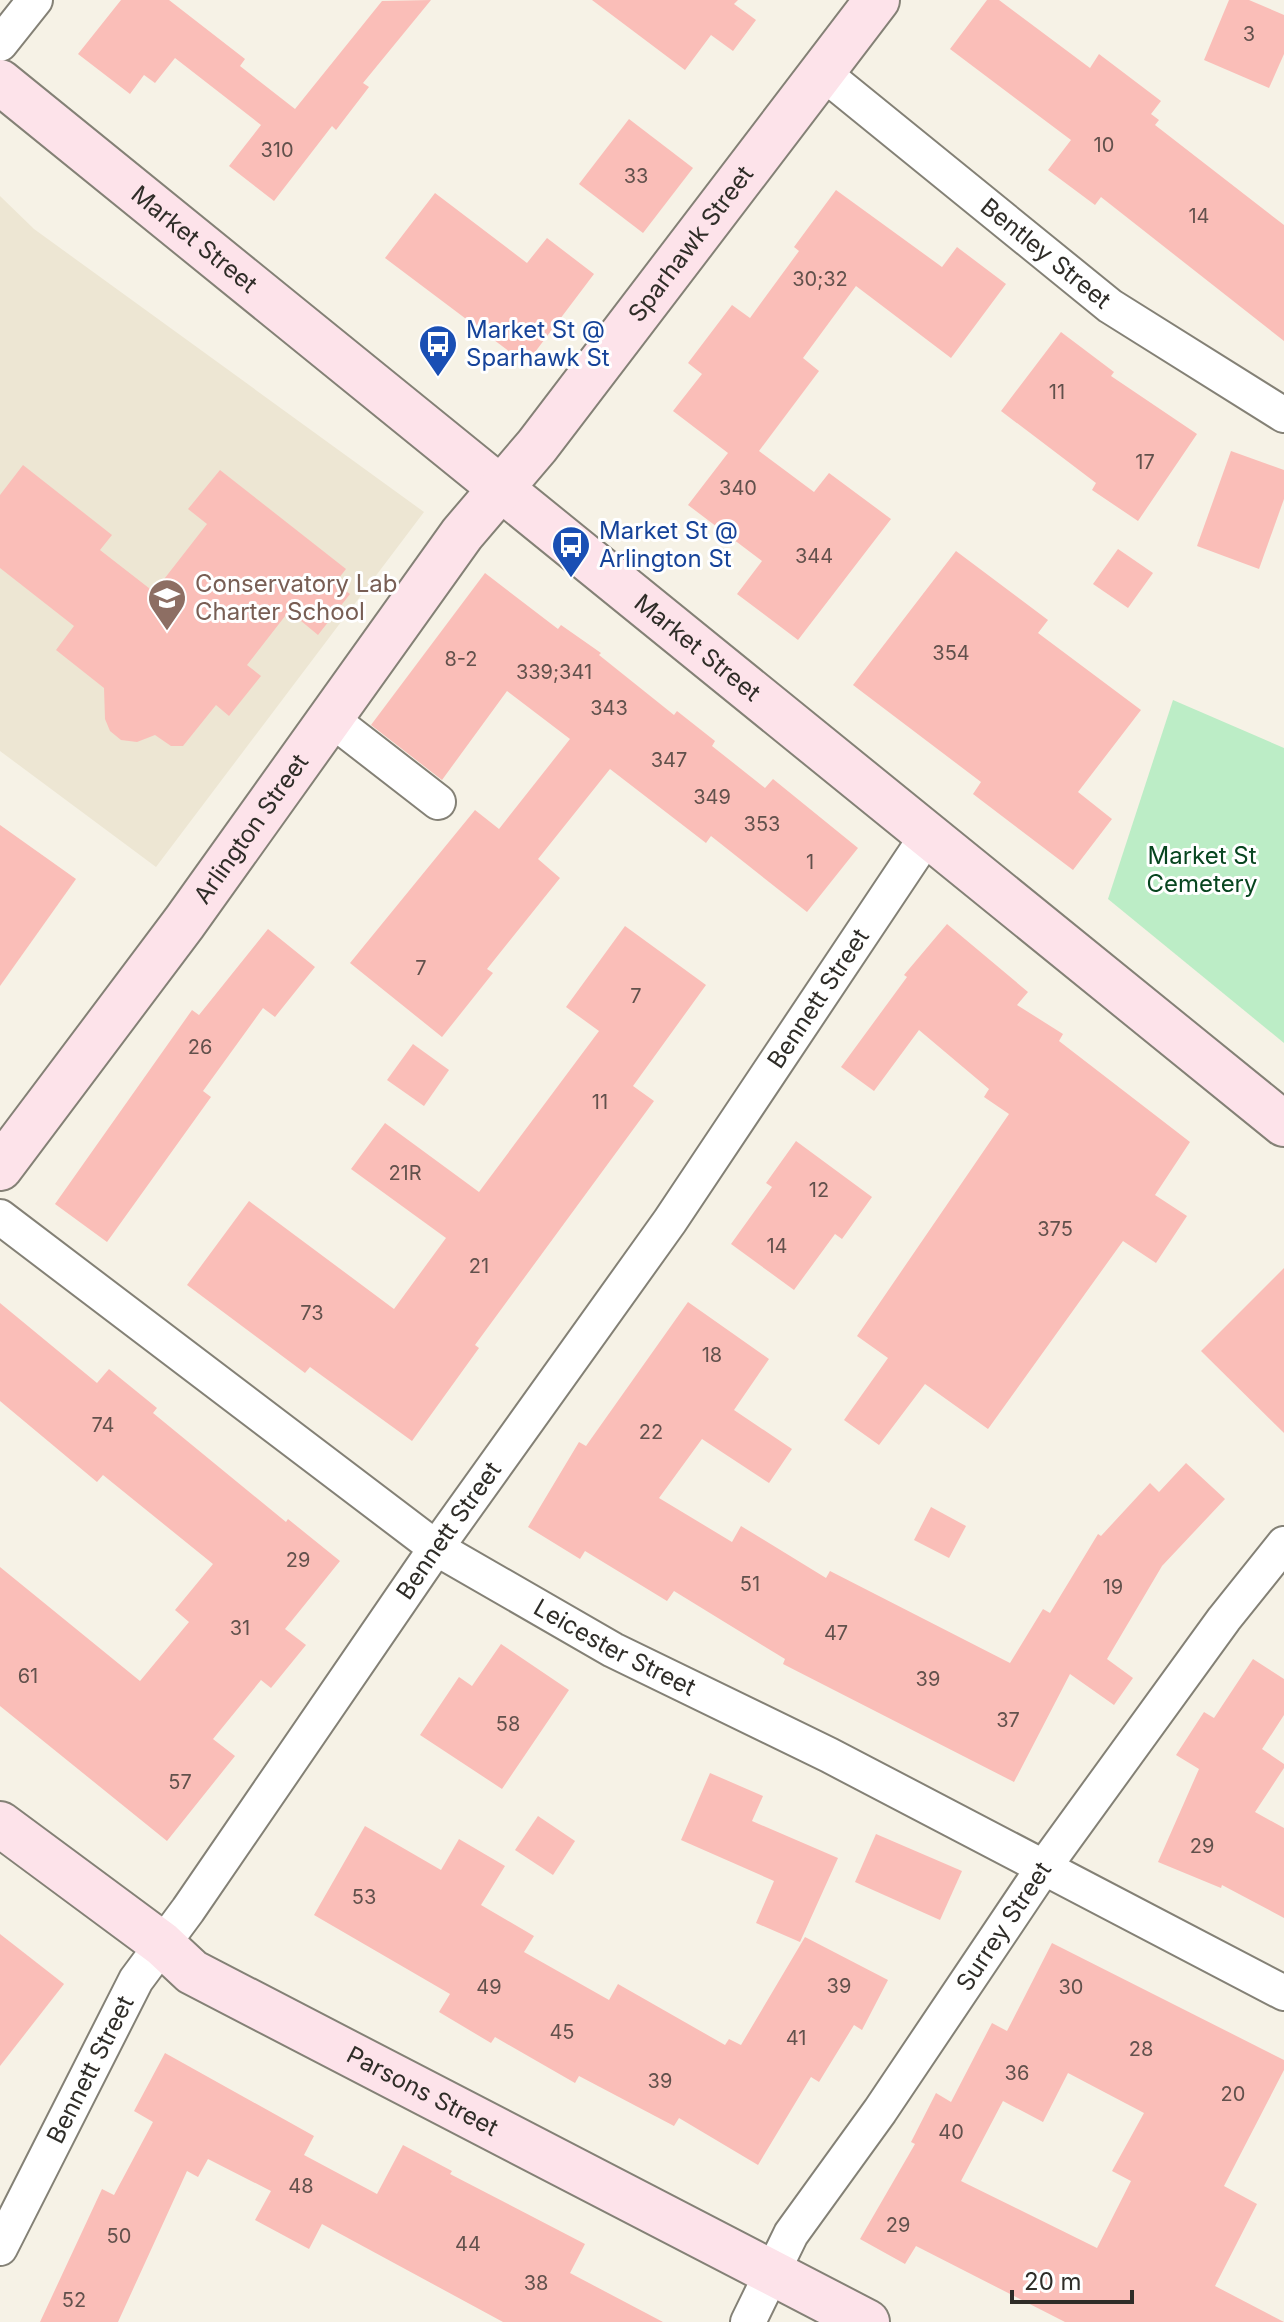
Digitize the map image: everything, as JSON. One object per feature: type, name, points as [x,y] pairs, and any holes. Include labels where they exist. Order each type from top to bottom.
[{"type":"street","points":[[0,44],[35,0]]},
{"type":"street","name":"Sparhawk Street","points":[[502,487],[537,446],[877,0]]},
{"type":"street","name":"Bentley Street","points":[[822,72],[1110,306],[1284,415]]},
{"type":"street","name":"Market Street","points":[[0,82],[1284,1124]]},
{"type":"street","name":"Arlington Street","points":[[0,1168],[331,719],[462,534],[502,487]]},
{"type":"street","points":[[331,719],[438,802]]},
{"type":"street","name":"Bennett Street","points":[[0,2248],[126,1998],[436,1548],[670,1221],[929,833]]},
{"type":"street","name":"Leicester Street","points":[[0,1217],[436,1548],[613,1650],[829,1755],[1284,1993]]},
{"type":"street","name":"Surrey Street","points":[[748,2322],[791,2234],[880,2111],[1044,1867],[1224,1619],[1284,1544]]},
{"type":"street","name":"Parsons Street","points":[[0,1824],[162,1944],[192,1972],[867,2322]]},
{"type":"shaded area","name":"Conservatory Lab Charter School","points":[[0,196],[34,229],[424,512],[156,867],[0,751]]},
{"type":"green space","name":"Market St Cemetery","points":[[1173,700],[1284,748],[1284,1043],[1108,899]]},
{"type":"building","points":[[121,0],[169,0],[245,59],[240,66],[295,109],[382,1],[431,0],[363,83],[369,87],[336,130],[332,126],[274,201],[229,166],[261,125],[175,58],[155,83],[144,75],[130,94],[78,54]]},
{"type":"building","points":[[592,0],[738,0],[734,4],[756,20],[733,51],[711,35],[685,70]]},
{"type":"building","points":[[987,0],[999,0],[1090,68],[1099,54],[1161,101],[1151,114],[1159,120],[1155,125],[1284,225],[1284,341],[1101,197],[1095,205],[1048,170],[1071,140],[950,49]]},
{"type":"building","points":[[1229,0],[1249,0],[1284,15],[1284,54],[1269,88],[1204,60]]},
{"type":"building","points":[[629,119],[693,168],[643,233],[579,184]]},
{"type":"building","points":[[836,190],[942,267],[957,247],[1006,284],[951,358],[856,286],[803,358],[819,371],[759,451],[814,492],[829,473],[891,519],[798,640],[737,594],[762,561],[688,505],[728,453],[673,411],[702,374],[688,363],[732,305],[750,318],[799,251],[794,247]]},
{"type":"building","points":[[435,193],[527,263],[547,238],[594,274],[526,364],[385,258]]},
{"type":"building","points":[[1061,332],[1114,372],[1111,376],[1197,434],[1138,521],[1092,490],[1096,483],[1001,411]]},
{"type":"building","points":[[1231,451],[1284,470],[1284,499],[1259,569],[1197,546]]},
{"type":"building","name":"Conservatory Lab Charter School","points":[[23,465],[112,535],[100,550],[154,592],[207,524],[188,509],[220,470],[346,569],[335,583],[350,594],[318,635],[289,611],[247,665],[261,676],[229,716],[216,705],[183,746],[171,746],[155,735],[137,742],[121,740],[110,731],[105,719],[104,688],[56,650],[74,626],[0,568],[0,495]]},
{"type":"building","points":[[1118,549],[1153,573],[1128,608],[1093,584]]},
{"type":"building","points":[[956,551],[1048,620],[1038,633],[1141,710],[1078,792],[1112,819],[1073,870],[973,794],[981,782],[853,685]]},
{"type":"building","points":[[485,573],[558,629],[561,625],[601,653],[599,655],[674,715],[677,711],[715,741],[712,746],[765,788],[773,779],[858,848],[807,912],[711,836],[706,843],[610,769],[538,859],[560,878],[487,969],[493,973],[442,1037],[350,963],[475,810],[499,829],[570,739],[507,691],[442,780],[371,725]]},
{"type":"building","points":[[0,825],[76,879],[0,986]]},
{"type":"building","points":[[947,924],[1028,992],[1017,1005],[1063,1034],[1059,1041],[1190,1142],[1155,1195],[1187,1216],[1156,1263],[1123,1241],[988,1429],[925,1384],[879,1445],[844,1420],[888,1358],[857,1336],[1009,1114],[984,1097],[989,1089],[919,1030],[874,1091],[841,1067],[907,977],[904,975]]},
{"type":"building","points":[[625,926],[706,985],[633,1086],[654,1101],[475,1345],[479,1348],[412,1441],[310,1367],[305,1373],[187,1285],[249,1201],[394,1309],[446,1238],[351,1169],[385,1123],[479,1192],[599,1031],[566,1007]]},
{"type":"building","points":[[268,929],[315,967],[275,1017],[263,1008],[203,1091],[211,1097],[107,1242],[55,1204],[192,1010],[199,1015]]},
{"type":"building","points":[[413,1044],[449,1070],[424,1106],[387,1080]]},
{"type":"building","points":[[796,1141],[872,1197],[842,1239],[835,1234],[794,1290],[731,1244],[772,1187],[766,1183]]},
{"type":"building","points":[[1284,1268],[1284,1433],[1201,1351]]},
{"type":"building","points":[[688,1302],[769,1359],[734,1410],[792,1449],[769,1483],[702,1439],[659,1498],[732,1542],[741,1526],[826,1578],[830,1571],[1010,1663],[1043,1609],[1050,1613],[1098,1534],[1101,1536],[1150,1483],[1159,1492],[1186,1463],[1225,1499],[1162,1566],[1107,1659],[1133,1678],[1114,1705],[1070,1674],[1014,1782],[783,1664],[785,1659],[674,1591],[667,1601],[585,1551],[580,1559],[528,1527],[579,1442],[586,1446]]},
{"type":"building","points":[[0,1303],[97,1383],[109,1369],[157,1408],[153,1413],[286,1522],[288,1519],[340,1561],[285,1629],[306,1645],[271,1688],[261,1680],[213,1739],[235,1756],[167,1841],[0,1706],[0,1567],[140,1681],[189,1622],[175,1610],[213,1564],[103,1475],[97,1482],[0,1401]]},
{"type":"building","points":[[931,1507],[966,1526],[949,1558],[914,1540]]},
{"type":"building","points":[[501,1644],[569,1690],[502,1789],[420,1735],[459,1677],[472,1686]]},
{"type":"building","points":[[1253,1659],[1284,1679],[1284,1715],[1262,1749],[1284,1764],[1284,1768],[1255,1812],[1284,1828],[1284,1918],[1222,1885],[1221,1888],[1158,1862],[1199,1769],[1176,1755],[1204,1712],[1214,1718]]},
{"type":"building","points":[[710,1773],[763,1796],[752,1821],[838,1858],[800,1942],[756,1923],[774,1881],[681,1840]]},
{"type":"building","points":[[538,1816],[575,1841],[553,1875],[515,1850]]},
{"type":"building","points":[[365,1826],[441,1870],[459,1839],[505,1866],[481,1905],[534,1936],[524,1952],[609,2000],[618,1984],[725,2045],[729,2039],[741,2045],[805,1937],[888,1980],[862,2030],[854,2025],[819,2082],[811,2077],[758,2165],[679,2118],[674,2126],[579,2076],[575,2083],[495,2037],[491,2043],[439,2012],[450,1994],[314,1915]]},
{"type":"building","points":[[876,1834],[962,1871],[940,1920],[855,1882]]},
{"type":"building","points":[[0,1934],[64,1984],[0,2066]]},
{"type":"building","points":[[1052,1943],[1284,2060],[1284,2070],[1224,2186],[1257,2204],[1215,2286],[1284,2322],[1065,2322],[916,2246],[905,2264],[860,2239],[915,2144],[911,2142],[936,2093],[951,2102],[992,2023],[1007,2031]],"holes":[[[1068,2073],[1144,2113],[1112,2171],[1131,2181],[1097,2248],[961,2181],[1003,2101],[1043,2122]]]},
{"type":"building","points":[[165,2053],[314,2136],[304,2155],[377,2194],[403,2145],[452,2171],[450,2174],[585,2244],[570,2273],[663,2322],[503,2322],[322,2224],[309,2249],[255,2220],[271,2191],[208,2159],[198,2177],[187,2171],[118,2322],[40,2322],[102,2189],[114,2195],[153,2122],[134,2111]]},
{"type":"place","name":"Market St @ Sparhawk St","points":[[438,378]]},
{"type":"place","name":"Market St @ Arlington St","points":[[571,579]]},
{"type":"place","name":"Conservatory Lab Charter School","points":[[167,632]]}]
